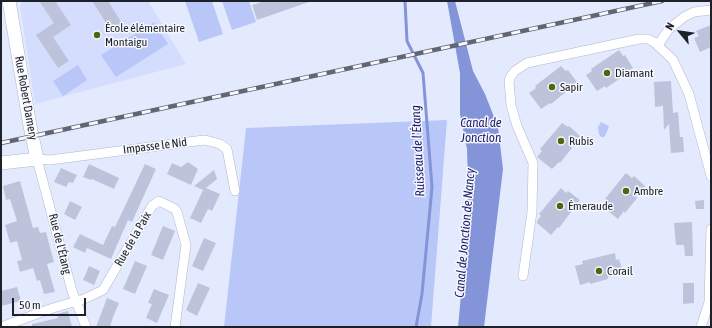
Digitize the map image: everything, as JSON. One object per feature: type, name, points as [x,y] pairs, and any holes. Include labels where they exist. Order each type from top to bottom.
[{"type":"street","name":"Rue Robert Damery","points":[[9,1],[37,159]]},
{"type":"street","points":[[656,44],[669,29],[684,17],[694,12],[711,10]]},
{"type":"street","points":[[523,276],[532,212],[533,163],[517,126],[511,105],[509,86],[511,76],[515,71],[528,63],[639,39],[648,39],[656,44],[673,60],[689,94],[711,176]]},
{"type":"street","name":"Impasse le Nid","points":[[37,159],[50,160],[204,140],[220,144],[227,149],[235,192]]},
{"type":"street","points":[[1,163],[37,159]]},
{"type":"street","name":"Rue de l'Étang","points":[[37,159],[76,302],[86,327]]},
{"type":"street","name":"Rue de la Paix","points":[[76,302],[98,294],[103,290],[152,206],[157,202],[163,202],[178,212],[186,244],[175,327]]},
{"type":"street","points":[[701,327],[710,302],[711,229]]},
{"type":"street","points":[[1,327],[53,308],[76,302]]},
{"type":"shaded area","name":"École élémentaire Montaigu","points":[[22,1],[148,1],[186,64],[35,104],[20,7]]},
{"type":"shaded area","points":[[185,1],[212,1],[223,34],[199,42]]},
{"type":"shaded area","points":[[222,1],[249,1],[256,22],[232,30]]},
{"type":"shaded area","points":[[154,22],[168,44],[116,77],[101,55]]},
{"type":"shaded area","points":[[78,65],[87,80],[63,96],[53,81]]},
{"type":"shaded area","points":[[447,120],[431,327],[224,327],[246,128]]},
{"type":"shaded area","points":[[601,122],[609,126],[604,137],[601,137],[599,134],[598,127]]},
{"type":"water","name":"Canal de Jonction","points":[[447,1],[455,1],[473,71],[485,94],[498,127],[503,169],[484,327],[458,327],[467,231],[467,149],[460,114],[460,73]]},
{"type":"building","points":[[39,1],[55,1],[71,25],[53,37],[69,61],[58,68],[36,35],[54,23]]},
{"type":"building","points":[[92,1],[108,1],[123,25],[112,32]]},
{"type":"building","points":[[265,1],[309,2],[257,20],[252,5]]},
{"type":"building","points":[[711,25],[711,47],[700,52],[694,38],[699,36],[696,31]]},
{"type":"building","name":"Diamant","points":[[619,50],[623,56],[625,55],[633,68],[606,88],[605,86],[597,91],[586,75],[592,71],[591,69]]},
{"type":"building","name":"Sapir","points":[[561,66],[566,71],[568,70],[577,82],[551,104],[550,103],[541,109],[529,93],[536,88],[535,86]]},
{"type":"building","points":[[671,81],[673,113],[678,112],[680,137],[683,137],[684,152],[671,153],[669,124],[664,130],[663,106],[655,107],[654,82]]},
{"type":"building","name":"Rubis","points":[[562,123],[568,127],[569,126],[580,136],[560,163],[559,162],[552,169],[537,157],[542,151],[540,149]]},
{"type":"building","points":[[188,162],[198,169],[191,185],[167,174],[172,163],[181,167]]},
{"type":"building","points":[[89,164],[119,178],[114,189],[92,179],[83,177]]},
{"type":"building","points":[[145,164],[156,169],[132,222],[128,220],[111,259],[87,248],[85,253],[73,247],[80,234],[103,245],[112,226],[115,227]]},
{"type":"building","points":[[61,168],[77,175],[73,183],[69,182],[66,187],[54,182]]},
{"type":"building","points":[[214,170],[217,179],[206,188],[220,194],[212,211],[208,209],[201,223],[190,218],[203,190],[194,186]]},
{"type":"building","name":"Ambre","points":[[626,173],[632,178],[634,176],[645,186],[625,213],[624,211],[618,219],[602,206],[607,201],[605,199]]},
{"type":"building","points":[[20,181],[33,228],[38,227],[40,233],[46,232],[54,262],[47,264],[55,292],[44,294],[40,280],[37,281],[33,268],[20,272],[17,261],[22,260],[17,241],[10,243],[5,225],[17,221],[10,199],[6,200],[3,186]]},
{"type":"building","name":"Émeraude","points":[[561,188],[566,193],[568,191],[580,200],[559,228],[558,227],[551,235],[537,223],[537,221],[541,216],[539,214]]},
{"type":"building","points":[[704,200],[704,209],[696,209],[695,201]]},
{"type":"building","points":[[70,201],[82,207],[75,220],[64,214]]},
{"type":"building","points":[[692,222],[693,256],[685,256],[684,245],[676,245],[674,223]]},
{"type":"building","points":[[163,226],[175,231],[163,260],[151,255]]},
{"type":"building","points":[[204,238],[216,243],[203,271],[192,266]]},
{"type":"building","name":"Corail","points":[[615,253],[616,260],[619,259],[623,273],[608,277],[608,279],[580,285],[575,266],[583,264],[582,261]]},
{"type":"building","points":[[135,261],[147,266],[135,294],[123,289]]},
{"type":"building","points":[[89,266],[100,271],[94,285],[83,280]]},
{"type":"building","points":[[198,283],[210,288],[197,316],[186,310]]},
{"type":"building","points":[[683,283],[694,283],[694,303],[683,304]]},
{"type":"building","points":[[17,287],[21,301],[1,306],[1,291]]},
{"type":"building","points":[[154,289],[169,295],[157,323],[146,318],[152,304],[148,303]]},
{"type":"building","points":[[107,298],[119,303],[110,327],[96,327]]},
{"type":"building","points":[[68,311],[72,327],[32,327],[32,324],[58,318],[57,314]]},
{"type":"waterway","name":"Ruisseau de l'Étang","points":[[405,1],[407,41],[423,73],[432,187],[422,294],[416,327]]},
{"type":"railway","points":[[1,143],[662,1]]},
{"type":"place","name":"École élémentaire Montaigu","points":[[97,35]]},
{"type":"place","name":"Diamant","points":[[607,73]]},
{"type":"place","name":"Sapir","points":[[552,87]]},
{"type":"place","name":"Rubis","points":[[561,141]]},
{"type":"place","name":"Ambre","points":[[626,191]]},
{"type":"place","name":"Émeraude","points":[[560,206]]},
{"type":"place","name":"Corail","points":[[599,271]]},
{"type":"water label","name":"Canal de Jonction de Nancy","points":[[465,233]]}]
